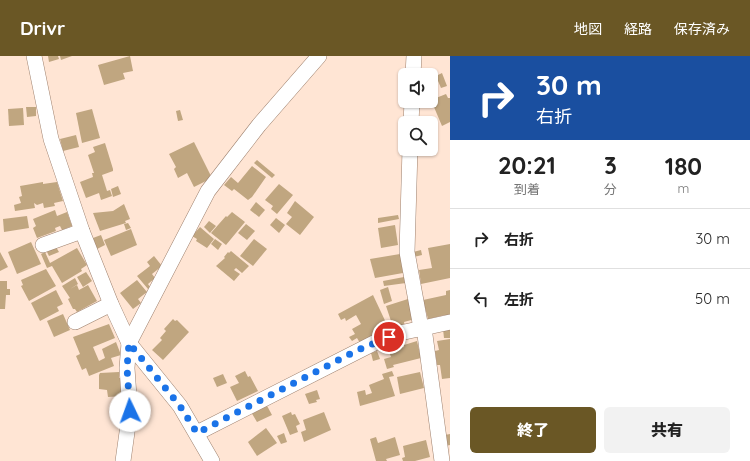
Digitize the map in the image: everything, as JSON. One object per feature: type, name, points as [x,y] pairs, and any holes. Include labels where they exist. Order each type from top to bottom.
[{"type":"street","points":[[34,56],[51,139],[82,231],[110,304],[129,343],[180,406],[212,461]]},
{"type":"street","points":[[123,461],[122,455],[129,428],[130,411],[127,368],[129,343],[208,191],[259,126],[319,56]]},
{"type":"street","points":[[413,68],[414,56]]},
{"type":"street","points":[[410,156],[407,252],[421,328],[425,335],[442,461]]},
{"type":"street","points":[[43,245],[82,231]]},
{"type":"street","points":[[75,322],[110,304]]},
{"type":"street","points":[[197,433],[358,350],[400,333],[450,322]]},
{"type":"building","points":[[48,56],[58,56],[59,59],[49,62]]},
{"type":"building","points":[[60,56],[72,56],[61,60]]},
{"type":"building","points":[[130,56],[133,71],[123,73],[125,79],[104,85],[98,65]]},
{"type":"building","points":[[442,73],[447,86],[441,88],[438,81],[438,75]]},
{"type":"building","points":[[446,94],[448,98],[450,98],[450,122],[442,126],[434,108],[438,108],[438,97]]},
{"type":"building","points":[[26,107],[36,107],[36,116],[27,117]]},
{"type":"building","points":[[23,108],[24,125],[9,126],[8,109]]},
{"type":"building","points":[[92,109],[100,138],[82,143],[76,113]]},
{"type":"building","points":[[180,110],[183,120],[178,121],[176,111]]},
{"type":"building","points":[[76,135],[79,147],[63,151],[60,139]]},
{"type":"building","points":[[194,142],[212,178],[194,187],[187,173],[178,178],[174,169],[176,167],[169,154]]},
{"type":"building","points":[[105,143],[113,171],[102,175],[107,191],[110,190],[112,196],[101,200],[99,193],[86,198],[80,182],[93,177],[92,173],[94,173],[88,155],[95,152],[93,147]]},
{"type":"building","points":[[257,160],[275,175],[272,178],[254,163]]},
{"type":"building","points":[[252,166],[266,177],[252,197],[248,200],[234,189],[232,191],[224,185],[231,177],[238,183]]},
{"type":"building","points":[[43,182],[43,184],[57,182],[63,201],[54,203],[55,206],[44,208],[43,203],[37,205],[34,203],[35,208],[15,211],[14,205],[21,203],[19,197],[22,196],[20,186]]},
{"type":"building","points":[[279,184],[293,195],[277,214],[271,209],[273,206],[265,200]]},
{"type":"building","points":[[118,186],[121,194],[113,197],[111,189]]},
{"type":"building","points":[[295,201],[314,217],[300,235],[286,224],[292,217],[287,213]]},
{"type":"building","points":[[256,202],[265,210],[259,217],[250,210]]},
{"type":"building","points":[[124,204],[130,219],[125,221],[126,223],[100,231],[93,213],[113,211]]},
{"type":"building","points":[[55,210],[57,216],[67,212],[72,226],[62,230],[60,226],[55,228],[56,231],[37,238],[33,228],[36,226],[33,219]]},
{"type":"building","points":[[232,212],[245,222],[226,245],[211,233],[226,216],[227,217]]},
{"type":"building","points":[[398,215],[399,219],[378,223],[378,218]]},
{"type":"building","points":[[27,216],[29,228],[4,232],[3,219]]},
{"type":"building","points":[[276,218],[285,225],[279,233],[270,225]]},
{"type":"building","points":[[209,221],[216,226],[210,233],[204,227]]},
{"type":"building","points":[[128,223],[131,228],[126,230],[124,224]]},
{"type":"building","points":[[246,224],[255,231],[247,240],[238,233]]},
{"type":"building","points":[[395,225],[398,245],[381,248],[378,228]]},
{"type":"building","points":[[200,227],[214,239],[207,248],[196,241],[197,239],[192,236]]},
{"type":"building","points":[[131,229],[137,245],[111,256],[104,240]]},
{"type":"building","points":[[101,235],[105,245],[97,249],[93,238]]},
{"type":"building","points":[[215,239],[222,244],[218,250],[211,244]]},
{"type":"building","points":[[254,239],[267,249],[253,266],[240,256]]},
{"type":"building","points":[[31,242],[41,264],[17,274],[8,252]]},
{"type":"building","points":[[450,244],[450,278],[421,284],[419,270],[432,268],[428,248]]},
{"type":"building","points":[[56,247],[59,252],[49,256],[47,252]]},
{"type":"building","points":[[77,248],[87,265],[81,269],[82,271],[62,283],[52,266],[47,268],[41,254],[45,252],[50,263]]},
{"type":"building","points":[[421,250],[422,255],[414,257],[413,252]]},
{"type":"building","points":[[231,251],[249,266],[242,273],[236,268],[234,270],[240,274],[234,281],[216,266],[225,258],[224,257],[228,252],[229,253]]},
{"type":"building","points":[[0,252],[8,267],[0,271]]},
{"type":"building","points":[[400,254],[403,273],[375,278],[370,259]]},
{"type":"building","points":[[154,256],[162,266],[152,274],[155,278],[148,284],[150,287],[148,289],[137,276],[150,266],[147,262]]},
{"type":"building","points":[[46,269],[56,286],[29,301],[21,286],[23,285],[21,280]]},
{"type":"building","points":[[86,272],[92,281],[83,287],[77,277]]},
{"type":"building","points":[[404,277],[406,283],[384,286],[383,281]]},
{"type":"building","points":[[75,278],[78,284],[70,289],[77,285],[79,290],[88,285],[97,301],[77,312],[73,309],[68,299],[70,298],[62,286]]},
{"type":"building","points":[[137,280],[147,292],[138,299],[141,303],[133,309],[120,293]]},
{"type":"building","points":[[0,281],[7,281],[7,289],[10,289],[10,295],[6,295],[5,309],[0,309]]},
{"type":"building","points":[[388,287],[392,301],[384,304],[380,290]]},
{"type":"building","points":[[56,290],[63,304],[57,307],[59,311],[40,321],[31,303]]},
{"type":"building","points":[[450,290],[450,317],[446,318],[445,315],[428,319],[423,300],[446,295],[446,291]]},
{"type":"building","points":[[373,295],[389,329],[360,343],[357,338],[352,341],[349,337],[355,334],[352,329],[361,324],[356,315],[346,321],[345,318],[341,320],[338,314]]},
{"type":"building","points":[[408,299],[415,319],[404,322],[405,326],[394,330],[386,306]]},
{"type":"building","points":[[63,314],[70,330],[54,337],[47,321]]},
{"type":"building","points":[[173,319],[175,321],[177,320],[189,332],[163,360],[152,350],[162,340],[160,338],[166,331],[164,329]]},
{"type":"building","points":[[109,324],[115,338],[93,347],[99,361],[105,358],[102,349],[116,342],[121,355],[111,358],[114,366],[89,376],[86,368],[82,370],[76,356],[80,354],[73,337]]},
{"type":"building","points":[[450,328],[450,338],[444,338],[443,329]]},
{"type":"building","points":[[450,339],[450,378],[442,379],[440,365],[437,365],[435,351],[439,350],[437,341]]},
{"type":"building","points":[[417,341],[421,358],[393,365],[394,367],[387,369],[384,359],[391,357],[389,351],[404,347],[404,345]]},
{"type":"building","points":[[377,351],[380,359],[373,361],[371,353]]},
{"type":"building","points":[[245,371],[248,377],[250,376],[258,391],[237,401],[230,387],[239,383],[235,376]]},
{"type":"building","points":[[392,371],[394,376],[389,377],[395,396],[360,406],[357,392],[365,390],[366,395],[372,393],[369,385],[384,379],[382,374]]},
{"type":"building","points":[[119,372],[119,378],[123,378],[124,396],[108,397],[107,390],[99,389],[99,375],[100,373]]},
{"type":"building","points":[[420,372],[424,388],[400,394],[397,377]]},
{"type":"building","points":[[223,374],[227,383],[217,387],[213,378]]},
{"type":"building","points":[[317,390],[320,399],[316,400],[317,402],[309,404],[305,394]]},
{"type":"building","points":[[266,404],[272,415],[257,422],[251,412]]},
{"type":"building","points":[[291,412],[292,415],[295,414],[300,424],[296,426],[298,432],[290,435],[282,416]]},
{"type":"building","points":[[324,412],[331,430],[304,442],[301,432],[306,430],[303,420]]},
{"type":"building","points":[[266,428],[277,443],[257,456],[248,442]]},
{"type":"building","points":[[284,433],[287,442],[281,444],[277,436]]},
{"type":"building","points":[[450,434],[450,445],[446,446],[445,435]]},
{"type":"building","points":[[376,437],[378,443],[395,437],[400,455],[386,459],[387,461],[376,461],[370,439]]},
{"type":"building","points":[[426,440],[430,457],[415,461],[403,461],[402,458],[405,457],[403,446]]},
{"type":"route","points":[[130,411],[127,368],[129,343],[180,406],[197,433],[358,350],[389,337]]}]
